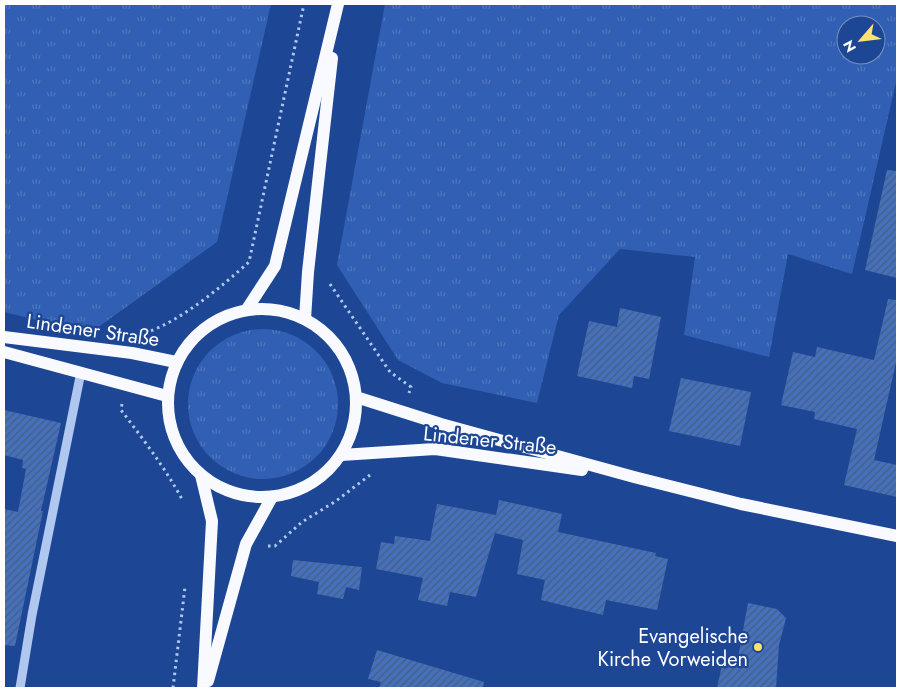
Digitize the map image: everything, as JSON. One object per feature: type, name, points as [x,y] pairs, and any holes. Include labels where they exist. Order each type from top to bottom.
[{"type":"main road","points":[[247,309],[275,266],[338,4]]},
{"type":"main road","points":[[305,319],[308,272],[338,4]]},
{"type":"main road","points":[[247,309],[277,310],[305,319],[325,333],[341,351],[352,373],[356,397],[353,428],[341,455],[322,476],[299,490],[272,497],[246,496],[222,489],[201,475],[181,452],[170,425],[167,396],[170,378],[176,362],[189,343],[205,327],[225,316],[247,309]]},
{"type":"main road","name":"Lindener Straße","points":[[4,337],[132,353],[176,362]]},
{"type":"main road","name":"Lindener Straße","points":[[4,352],[167,396]]},
{"type":"main road","name":"Lindener Straße","points":[[356,397],[441,424],[634,477],[741,504],[897,536]]},
{"type":"main road","name":"Lindener Straße","points":[[341,455],[435,449],[634,477]]},
{"type":"main road","points":[[201,475],[212,521],[205,688]]},
{"type":"main road","points":[[205,688],[246,544],[272,497]]},
{"type":"lane","points":[[20,688],[32,615],[81,372]]},
{"type":"path","points":[[132,353],[137,336],[160,328],[227,282],[249,262],[304,4]]},
{"type":"path","points":[[249,262],[275,266]]},
{"type":"path","points":[[308,272],[327,279],[390,372],[411,387],[404,413]]},
{"type":"path","points":[[127,385],[121,410],[176,487],[184,503]]},
{"type":"path","points":[[246,544],[275,546],[302,522],[336,502],[374,472]]},
{"type":"path","points":[[173,688],[186,581]]},
{"type":"green space","points":[[4,4],[271,4],[217,242],[90,333],[4,312]]},
{"type":"green space","points":[[385,4],[897,4],[897,78],[852,274],[788,254],[769,357],[684,335],[695,257],[620,249],[559,315],[537,403],[442,383],[398,360],[337,265]]},
{"type":"green space","points":[[263,329],[292,335],[316,351],[332,375],[338,404],[332,433],[316,457],[292,473],[263,479],[234,473],[210,457],[194,433],[188,404],[194,375],[210,351],[234,335]]},
{"type":"building","points":[[887,170],[897,171],[897,278],[865,270]]},
{"type":"building","points":[[888,299],[897,300],[897,358],[874,460],[897,465],[897,497],[844,485],[857,429],[814,419],[815,412],[781,405],[793,352],[815,357],[817,347],[874,360]]},
{"type":"building","points":[[620,308],[661,317],[649,379],[634,376],[632,388],[577,376],[589,321],[617,327]]},
{"type":"building","points":[[681,378],[751,392],[740,446],[669,431]]},
{"type":"building","points":[[4,410],[61,423],[41,511],[43,511],[15,646],[4,645],[4,509],[18,512],[26,469],[22,468],[23,460],[4,455]]},
{"type":"building","points":[[499,500],[562,514],[558,532],[656,553],[655,556],[668,559],[657,610],[606,600],[603,615],[541,600],[545,580],[517,574],[523,540],[495,533],[476,597],[450,592],[447,606],[418,600],[423,578],[376,569],[381,542],[394,544],[395,536],[430,541],[437,504],[496,515]]},
{"type":"building","points":[[293,560],[362,567],[359,590],[346,587],[343,599],[317,594],[319,582],[291,576]]},
{"type":"building","name":"Evangelische Kirche Vorweiden","points":[[748,603],[777,609],[786,618],[779,645],[776,688],[717,688],[723,660],[737,663]]},
{"type":"building","points":[[377,650],[484,682],[483,688],[379,688],[381,682],[368,679]]},
{"type":"place","name":"Evangelische Kirche Vorweiden","points":[[758,647]]}]
